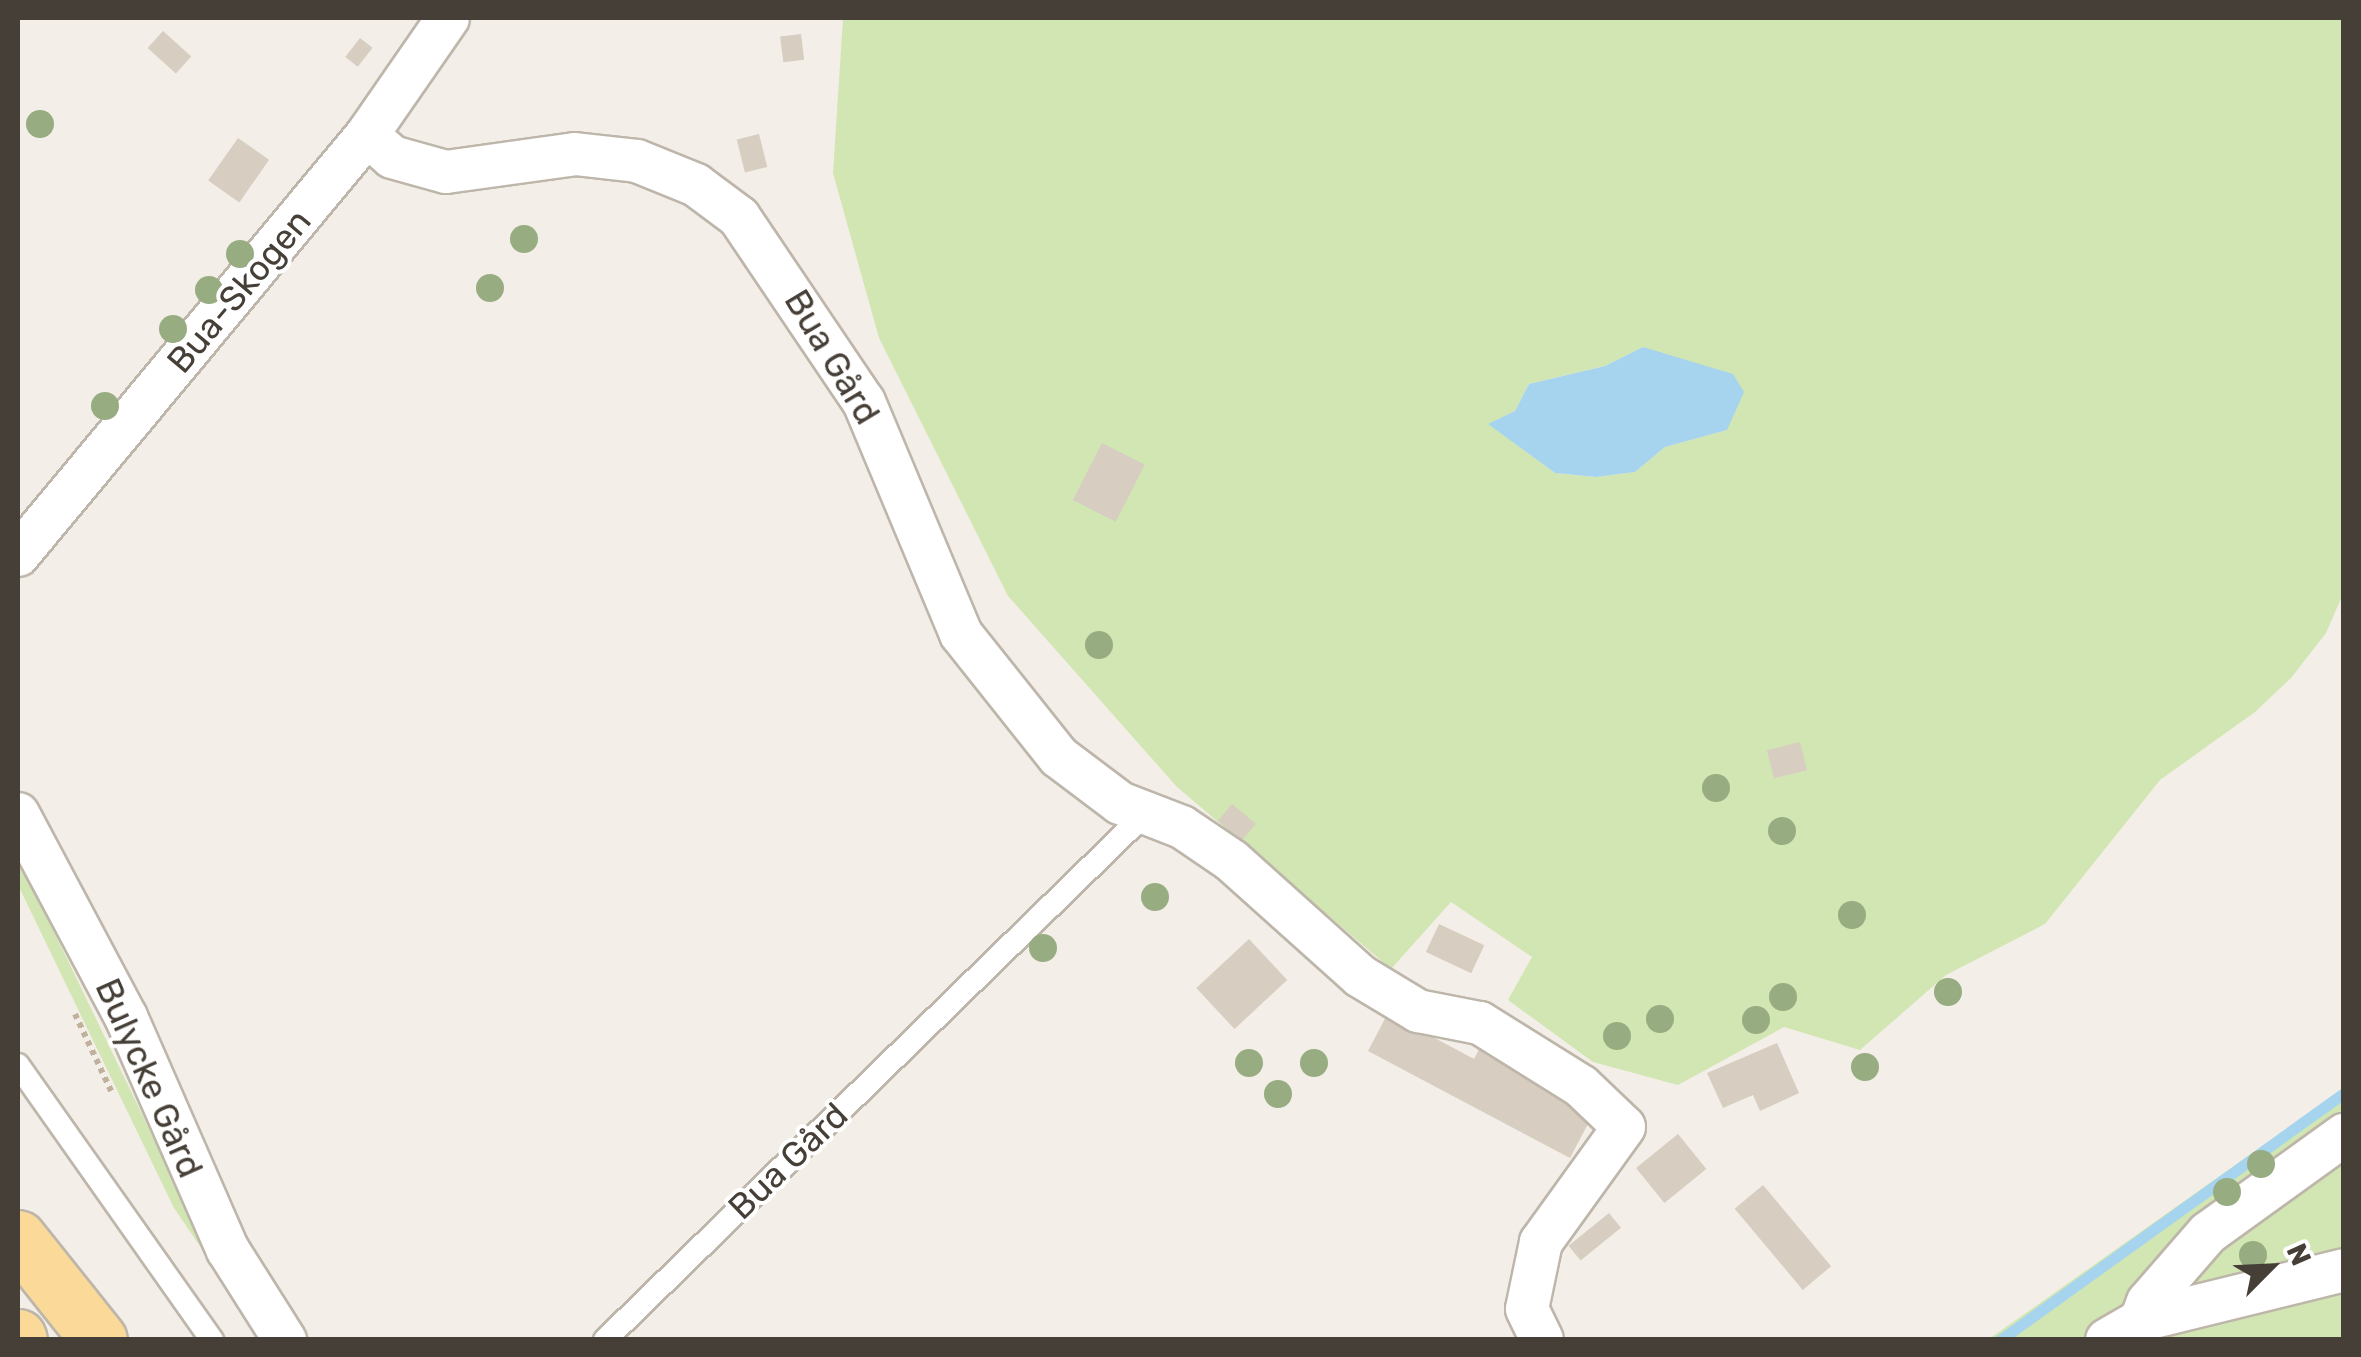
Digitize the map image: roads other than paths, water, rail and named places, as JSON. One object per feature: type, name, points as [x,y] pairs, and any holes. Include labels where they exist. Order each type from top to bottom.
[{"type":"main road","points":[[18,1238],[99,1340]]},
{"type":"street","name":"Bua-Skogen","points":[[18,555],[368,135],[448,18]]},
{"type":"street","name":"Bua Gård","points":[[368,135],[392,156],[446,172],[575,154],[637,162],[696,184],[739,217],[864,402],[942,594],[971,649],[1059,757],[1144,815],[1182,827],[1232,862],[1360,976],[1418,1011],[1480,1022],[1582,1086],[1624,1127],[1541,1242],[1526,1310],[1542,1340]]},
{"type":"street","name":"Bulycke Gård","points":[[18,814],[126,1018],[228,1250],[285,1340]]},
{"type":"street","points":[[2124,1330],[2208,1233],[2344,1135]]},
{"type":"street","points":[[2124,1330],[2344,1270]]},
{"type":"lane","name":"Bua Gård","points":[[605,1340],[1144,815]]},
{"type":"lane","points":[[18,1065],[212,1340]]},
{"type":"water","points":[[1643,347],[1733,374],[1744,392],[1727,430],[1665,447],[1635,472],[1596,477],[1555,473],[1488,424],[1515,411],[1529,384],[1605,366]]},
{"type":"waterway","points":[[2000,1340],[2344,1093]]}]
